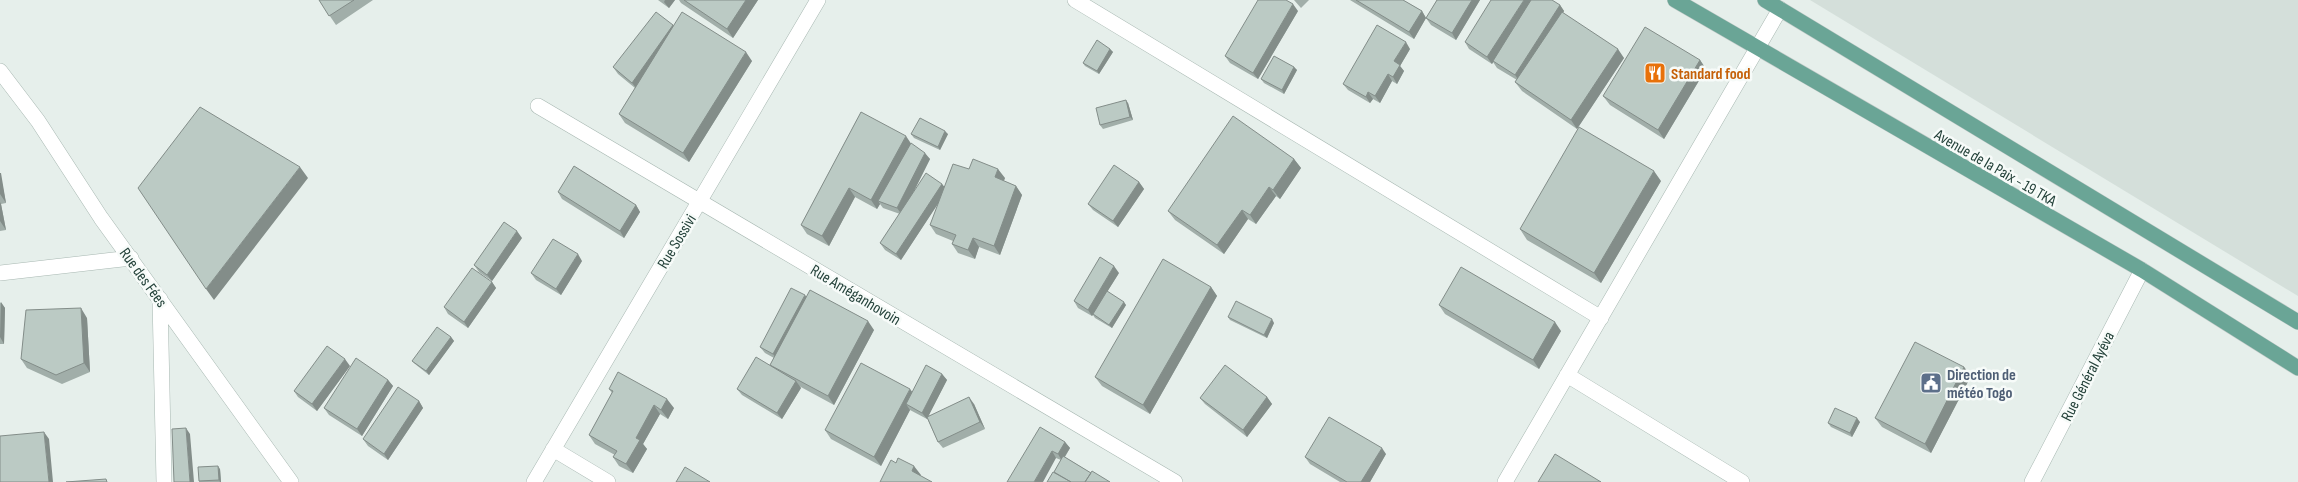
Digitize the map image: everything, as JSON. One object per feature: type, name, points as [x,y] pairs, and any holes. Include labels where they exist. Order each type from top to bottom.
[{"type":"main road","name":"Avenue de la Paix - 19 TKA","points":[[1675,0],[1758,50],[2142,270],[2298,368]]},
{"type":"main road","name":"Avenue de la Paix - 19 TKA","points":[[1765,0],[2298,322]]},
{"type":"street","name":"Rue Sossivi","points":[[534,482],[818,0]]},
{"type":"street","points":[[1075,0],[1601,318]]},
{"type":"street","points":[[1505,482],[1758,50],[1780,9]]},
{"type":"street","name":"Rue des Fées","points":[[0,71],[38,122],[101,218],[290,482]]},
{"type":"street","name":"Rue Améganhovoin","points":[[538,106],[1174,482]]},
{"type":"street","points":[[0,273],[130,258]]},
{"type":"street","name":"Rue Général Ayéva","points":[[2032,482],[2142,270]]},
{"type":"street","points":[[160,298],[164,482]]},
{"type":"street","points":[[1567,375],[1742,482]]},
{"type":"street","points":[[553,450],[608,482]]},
{"type":"shaded area","points":[[1810,0],[2298,0],[2298,296]]},
{"type":"building","points":[[319,0],[354,0],[329,16]]},
{"type":"building","points":[[684,0],[746,0],[727,29]]},
{"type":"building","points":[[1258,0],[1286,0],[1293,4],[1253,73],[1225,56]]},
{"type":"building","points":[[1356,0],[1403,0],[1422,11],[1409,32]]},
{"type":"building","points":[[1437,0],[1472,0],[1452,33],[1426,18]]},
{"type":"building","points":[[1491,0],[1524,0],[1487,57],[1465,42]]},
{"type":"building","points":[[1531,0],[1552,0],[1560,5],[1515,75],[1493,61]]},
{"type":"building","points":[[656,12],[673,25],[632,83],[613,67]]},
{"type":"building","points":[[682,12],[746,52],[683,153],[619,114]]},
{"type":"building","points":[[1562,12],[1618,49],[1571,120],[1515,82]]},
{"type":"building","points":[[1377,25],[1406,42],[1394,61],[1400,65],[1393,77],[1388,74],[1375,96],[1368,92],[1366,97],[1343,84]]},
{"type":"building","points":[[1645,27],[1700,60],[1658,130],[1603,96]]},
{"type":"building","points":[[1097,40],[1110,49],[1097,71],[1083,63]]},
{"type":"building","points":[[1274,56],[1294,67],[1282,90],[1261,79]]},
{"type":"building","points":[[1126,100],[1130,117],[1100,125],[1096,108]]},
{"type":"building","points":[[200,107],[300,167],[206,289],[138,188]]},
{"type":"building","points":[[861,112],[906,136],[871,200],[849,188],[822,236],[801,225]]},
{"type":"building","points":[[1233,116],[1294,159],[1273,190],[1269,187],[1250,215],[1242,210],[1217,245],[1168,211]]},
{"type":"building","points":[[920,118],[945,131],[938,147],[911,134]]},
{"type":"building","points":[[1579,127],[1654,171],[1594,273],[1520,229]]},
{"type":"building","points":[[911,143],[925,153],[897,208],[878,201]]},
{"type":"building","points":[[973,159],[998,169],[995,177],[1016,186],[994,246],[973,238],[968,250],[952,244],[956,235],[930,225],[953,164],[969,169]]},
{"type":"building","points":[[1114,165],[1139,182],[1113,221],[1088,204]]},
{"type":"building","points":[[574,166],[636,205],[620,231],[558,192]]},
{"type":"building","points":[[926,173],[942,184],[896,254],[880,243]]},
{"type":"building","points":[[504,222],[517,231],[487,275],[474,265]]},
{"type":"building","points":[[553,239],[578,254],[556,289],[531,273]]},
{"type":"building","points":[[1100,257],[1114,266],[1088,310],[1074,301]]},
{"type":"building","points":[[1163,259],[1211,287],[1143,405],[1095,377]]},
{"type":"building","points":[[1461,267],[1555,322],[1533,360],[1439,305]]},
{"type":"building","points":[[472,268],[492,282],[464,322],[444,307]]},
{"type":"building","points":[[791,288],[805,295],[773,354],[760,347]]},
{"type":"building","points":[[810,290],[868,321],[828,396],[770,365]]},
{"type":"building","points":[[1107,291],[1124,302],[1109,325],[1093,314]]},
{"type":"building","points":[[1236,301],[1272,319],[1264,335],[1228,317]]},
{"type":"building","points":[[81,308],[84,363],[56,375],[21,359],[26,310]]},
{"type":"building","points":[[437,327],[451,337],[426,371],[412,361]]},
{"type":"building","points":[[1915,342],[1964,367],[1925,444],[1875,418]]},
{"type":"building","points":[[327,346],[345,359],[312,404],[294,391]]},
{"type":"building","points":[[756,357],[796,381],[777,413],[737,389]]},
{"type":"building","points":[[356,358],[388,380],[357,429],[324,408]]},
{"type":"building","points":[[861,363],[910,389],[874,457],[825,430]]},
{"type":"building","points":[[926,365],[942,374],[922,413],[906,404]]},
{"type":"building","points":[[1225,365],[1267,397],[1243,430],[1200,398]]},
{"type":"building","points":[[618,372],[667,399],[661,410],[654,405],[636,438],[640,440],[626,464],[613,457],[617,451],[589,435],[613,391],[609,389]]},
{"type":"building","points":[[398,387],[419,401],[384,454],[363,439]]},
{"type":"building","points":[[969,397],[980,422],[938,442],[927,417]]},
{"type":"building","points":[[1835,408],[1857,418],[1850,433],[1828,423]]},
{"type":"building","points":[[1329,417],[1382,448],[1361,482],[1347,482],[1305,457]]},
{"type":"building","points":[[1040,427],[1065,442],[1058,454],[1052,451],[1034,482],[1007,482]]},
{"type":"building","points":[[186,428],[190,482],[174,482],[172,429]]},
{"type":"building","points":[[44,432],[49,482],[0,482],[0,436]]},
{"type":"building","points":[[1555,454],[1601,482],[1538,482]]},
{"type":"building","points":[[1063,456],[1091,473],[1085,482],[1071,482],[1054,472]]},
{"type":"building","points":[[898,458],[914,466],[912,471],[932,482],[880,482],[891,460],[896,463]]},
{"type":"building","points":[[218,466],[219,480],[199,481],[198,467]]},
{"type":"building","points":[[685,467],[710,482],[676,482]]},
{"type":"building","points":[[1092,471],[1110,482],[1085,482]]},
{"type":"building","points":[[1053,472],[1071,482],[1047,482]]},
{"type":"building","points":[[106,479],[107,482],[66,482]]},
{"type":"place","name":"Standard food","points":[[1655,73]]},
{"type":"place","name":"Direction de météo Togo","points":[[1931,383]]}]
